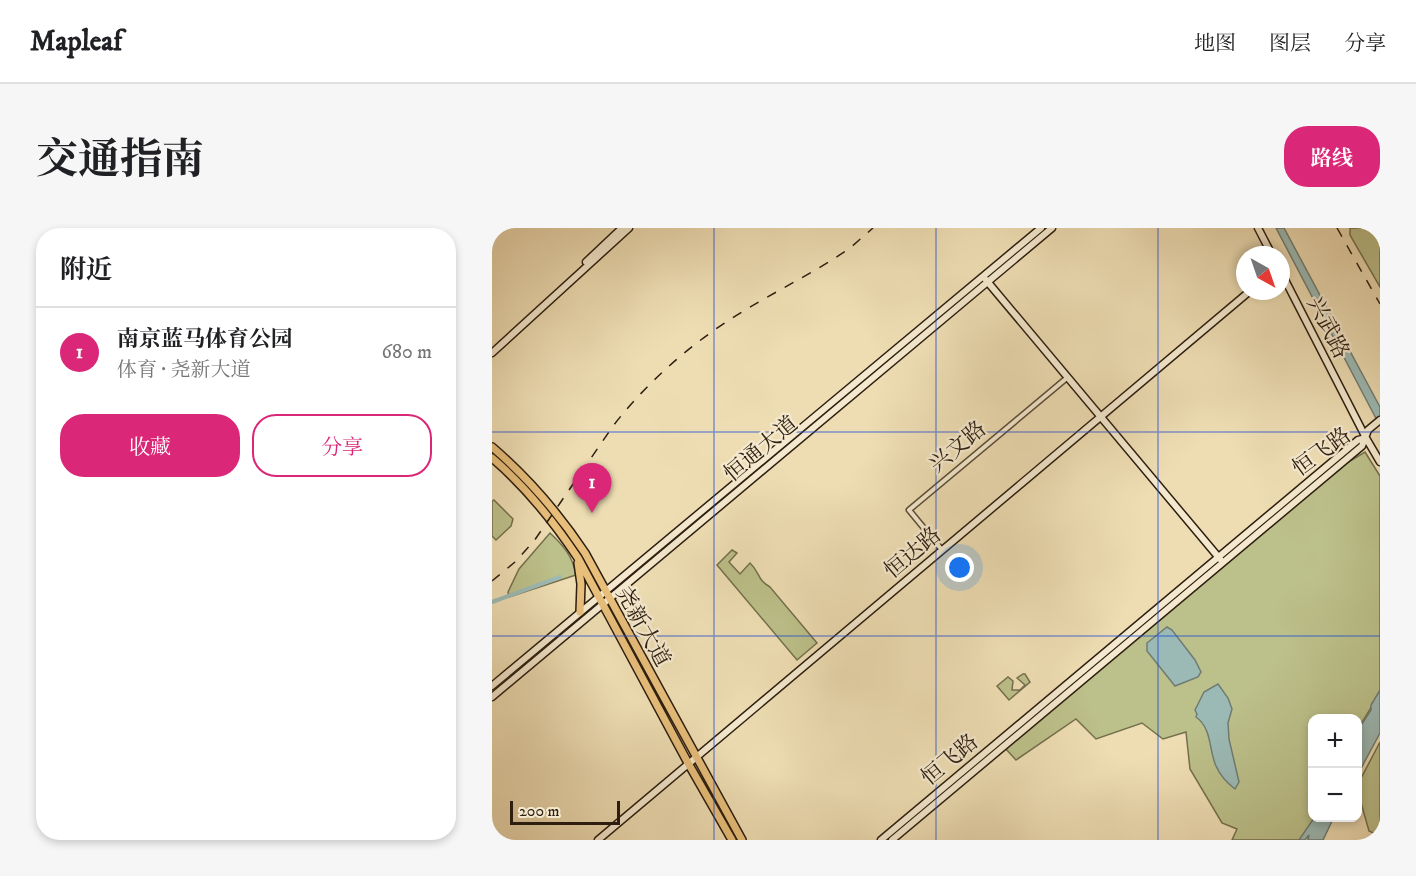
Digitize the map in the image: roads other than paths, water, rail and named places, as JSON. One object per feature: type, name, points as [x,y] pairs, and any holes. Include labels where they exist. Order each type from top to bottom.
[{"type":"main road","points":[[492,351],[622,228]]},
{"type":"main road","points":[[492,351],[629,228]]},
{"type":"main road","name":"恒通大道","points":[[492,686],[1041,228]]},
{"type":"main road","name":"恒通大道","points":[[492,697],[1052,228]]},
{"type":"main road","points":[[1258,228],[1267,246]]},
{"type":"main road","points":[[983,276],[1221,559]]},
{"type":"main road","name":"兴武路","points":[[1290,290],[1380,462]]},
{"type":"main road","name":"恒达路","points":[[597,840],[1239,300]]},
{"type":"main road","name":"恒飞路","points":[[881,840],[1221,559],[1362,446],[1368,430],[1380,420]]},
{"type":"main road","name":"尧新大道","points":[[492,447],[522,475],[573,536],[594,570],[603,606],[732,840]]},
{"type":"main road","name":"尧新大道","points":[[492,458],[528,494],[567,541],[601,595],[609,600],[742,840]]},
{"type":"main road","points":[[578,558],[580,612]]},
{"type":"main road","name":"恒飞路","points":[[892,840],[1221,559]]},
{"type":"street","name":"兴文路","points":[[942,550],[909,510],[1068,376]]},
{"type":"water","points":[[1276,228],[1284,228],[1380,407],[1380,426],[1290,255],[1290,246],[1285,246]]},
{"type":"water","points":[[1167,627],[1172,630],[1195,660],[1201,672],[1198,677],[1175,686],[1147,651],[1147,643]]},
{"type":"water","points":[[1218,684],[1228,698],[1232,709],[1228,723],[1229,739],[1239,782],[1235,789],[1224,779],[1218,769],[1208,733],[1196,717],[1195,710],[1204,692]]},
{"type":"water","points":[[1380,690],[1380,733],[1362,767],[1362,724],[1371,710],[1371,705]]},
{"type":"water","points":[[1311,822],[1332,822],[1323,840],[1308,840],[1309,835],[1305,840],[1299,840]]},
{"type":"waterway","points":[[492,602],[560,577]]},
{"type":"railway","points":[[492,581],[515,562],[534,541],[613,426],[659,375],[713,331],[832,260],[873,228]]},
{"type":"railway","points":[[1337,228],[1380,304]]},
{"type":"place","name":"南京蓝马体育公园","points":[[592,513]]}]
